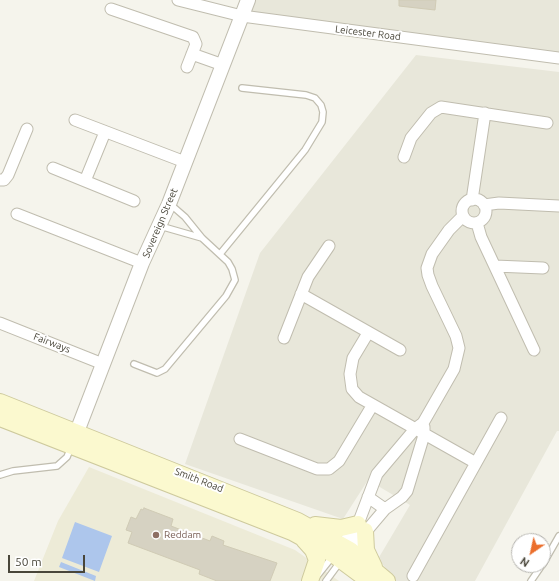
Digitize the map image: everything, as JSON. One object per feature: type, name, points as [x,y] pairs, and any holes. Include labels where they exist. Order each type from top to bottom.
[{"type":"main road","name":"Smith Road","points":[[0,402],[74,439],[299,528],[342,552],[372,575],[386,581]]},
{"type":"main road","name":"Smith Road","points":[[0,418],[74,439]]},
{"type":"main road","points":[[299,528],[362,527],[372,575]]},
{"type":"main road","points":[[299,528],[317,560],[310,581]]},
{"type":"street","name":"Leicester Road","points":[[178,0],[242,16],[559,58]]},
{"type":"street","name":"Sovereign Street","points":[[74,439],[142,263],[169,204],[248,0]]},
{"type":"street","points":[[111,9],[191,35],[196,41],[187,67]]},
{"type":"street","points":[[192,54],[223,65]]},
{"type":"street","points":[[404,157],[411,138],[431,113],[448,107],[547,123]]},
{"type":"street","points":[[477,223],[467,221],[464,216],[464,206],[472,200],[485,113]]},
{"type":"street","points":[[75,120],[185,162]]},
{"type":"street","points":[[0,180],[4,180],[8,175],[27,129]]},
{"type":"street","points":[[85,181],[105,132]]},
{"type":"street","points":[[53,168],[134,201]]},
{"type":"street","points":[[472,200],[481,202],[484,205],[499,202],[559,206]]},
{"type":"street","points":[[477,223],[485,216],[484,205]]},
{"type":"street","points":[[17,214],[142,263]]},
{"type":"street","points":[[342,552],[362,527],[407,491],[421,429],[454,369],[459,348],[456,336],[428,275],[428,262],[449,230],[464,216]]},
{"type":"street","points":[[477,223],[534,350]]},
{"type":"street","points":[[284,338],[311,270],[329,246]]},
{"type":"street","points":[[495,266],[543,268]]},
{"type":"street","points":[[301,294],[400,350]]},
{"type":"street","name":"Fairways","points":[[0,323],[104,364]]},
{"type":"street","points":[[368,333],[353,358],[350,380],[352,389],[359,397],[372,406],[421,429],[476,463]]},
{"type":"street","points":[[240,439],[317,469],[329,469],[340,461],[372,406]]},
{"type":"street","points":[[412,576],[501,418]]},
{"type":"street","points":[[362,527],[368,497],[381,468],[421,429]]},
{"type":"street","points":[[368,497],[385,509]]},
{"type":"lane","points":[[220,254],[305,150],[322,122],[323,112],[321,105],[315,98],[306,95],[242,88]]},
{"type":"lane","points":[[134,364],[153,373],[161,372],[226,296],[234,284],[234,276],[228,262],[202,238],[192,224],[169,204]]},
{"type":"lane","points":[[159,226],[202,238]]},
{"type":"lane","points":[[0,476],[13,471],[57,466],[67,457],[74,439]]},
{"type":"lane","points":[[551,550],[559,536]]},
{"type":"lane","points":[[313,581],[342,552]]},
{"type":"lane","points":[[326,581],[342,552]]},
{"type":"lane","points":[[531,581],[537,574]]},
{"type":"lane","points":[[537,574],[537,581]]},
{"type":"shaded area","points":[[248,0],[559,0],[559,58],[242,16]]},
{"type":"shaded area","points":[[416,55],[559,72],[559,431],[557,431],[475,581],[396,581],[378,559],[410,505],[368,480],[343,519],[185,464],[260,253]]},
{"type":"shaded area","name":"Reddam","points":[[89,467],[295,550],[339,581],[34,581],[58,521]]},
{"type":"water","points":[[75,522],[112,536],[99,572],[62,558]]},
{"type":"water","points":[[61,562],[96,576],[95,581],[59,567]]},
{"type":"building","points":[[399,0],[436,0],[435,10],[399,6]]},
{"type":"building","points":[[144,508],[173,519],[171,526],[210,541],[212,536],[224,541],[223,545],[277,563],[270,581],[217,581],[199,574],[200,570],[128,543],[132,532],[126,530],[131,517],[136,519],[141,509],[143,510]]},
{"type":"place","name":"Reddam","points":[[156,535]]}]
